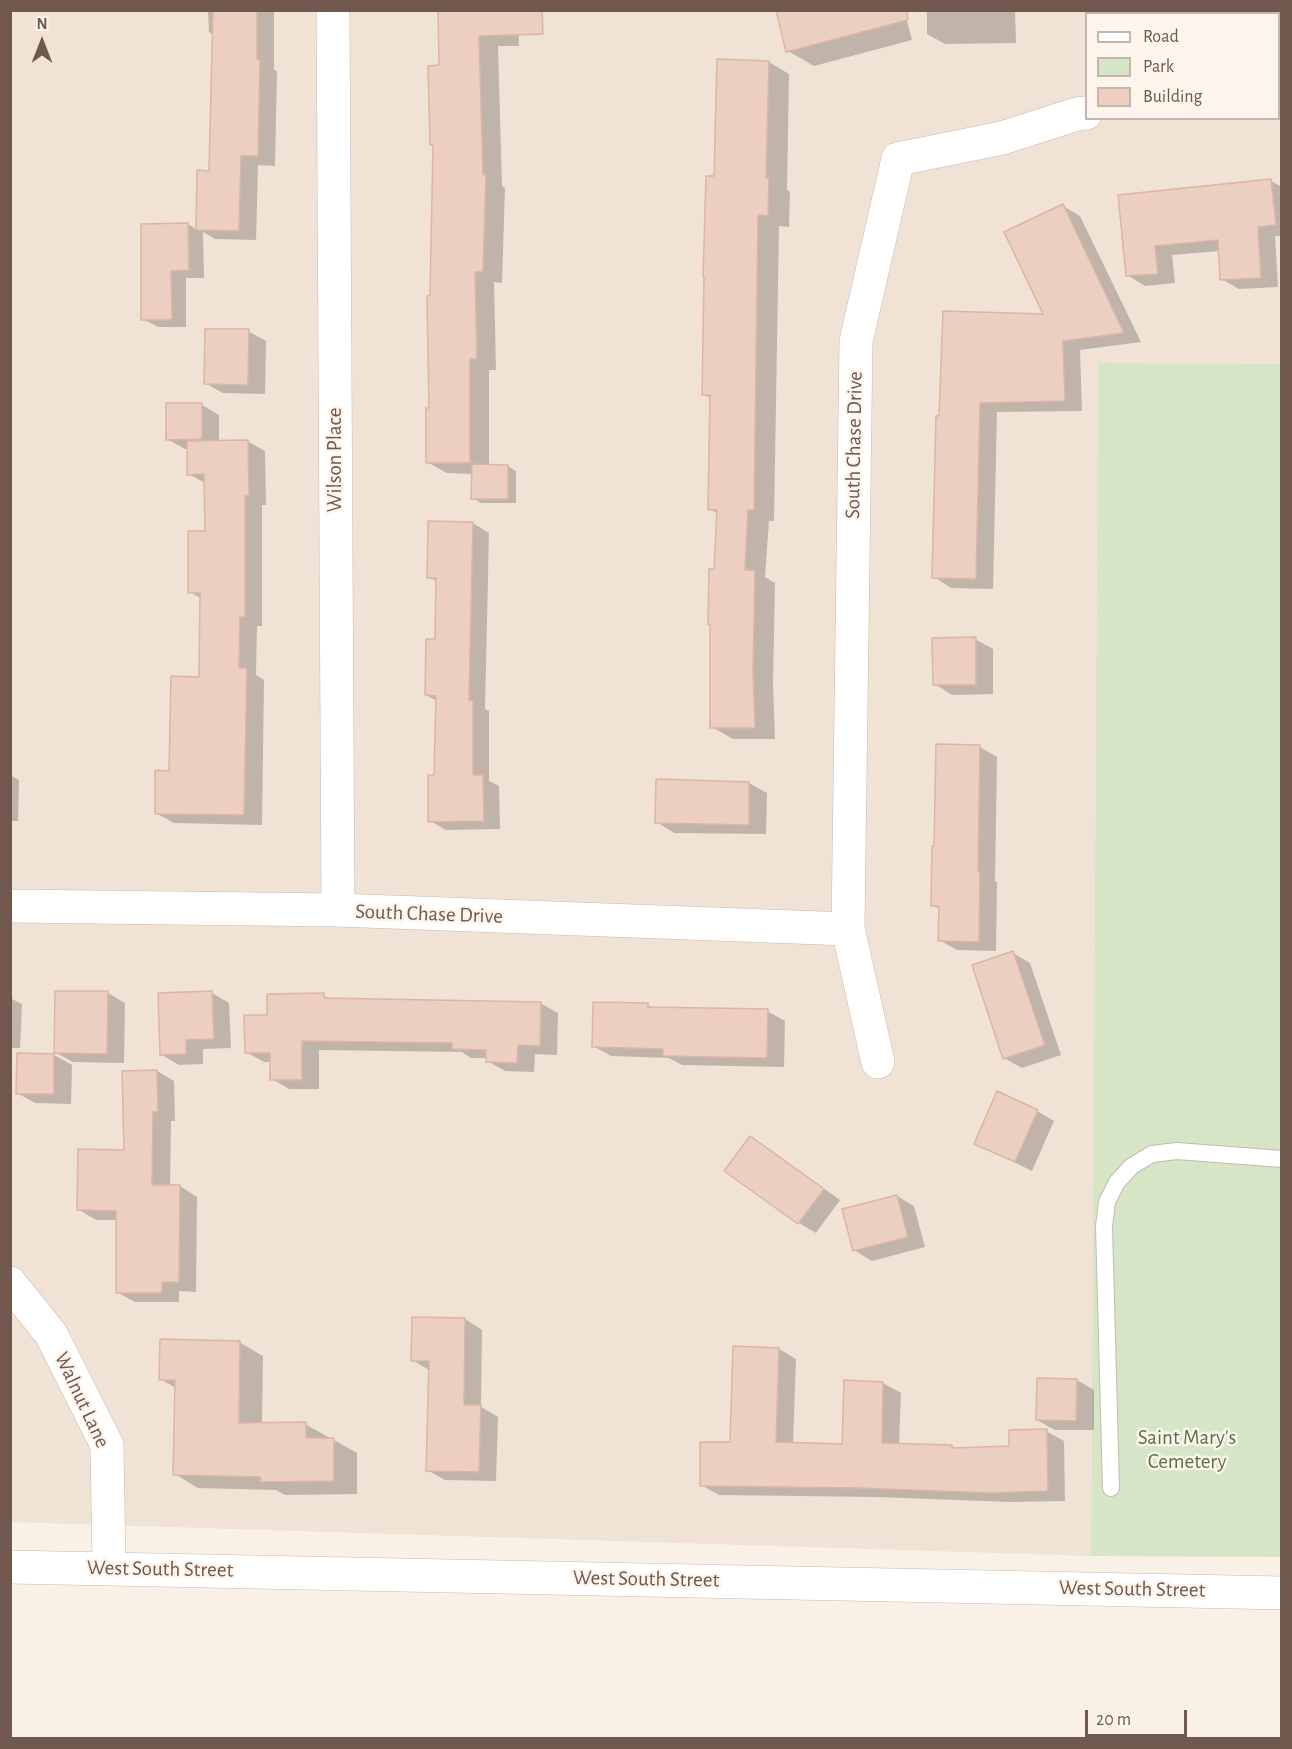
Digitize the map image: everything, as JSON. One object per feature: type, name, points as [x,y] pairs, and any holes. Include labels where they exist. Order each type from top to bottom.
[{"type":"street","name":"Wilson Place","points":[[333,10],[338,910]]},
{"type":"street","name":"South Chase Drive","points":[[878,1062],[848,929],[855,341],[898,159],[1002,138],[1085,113]]},
{"type":"street","name":"South Chase Drive","points":[[10,906],[338,910],[848,929]]},
{"type":"street","name":"Walnut Lane","points":[[10,1283],[51,1334],[107,1445],[109,1568]]},
{"type":"street","name":"West South Street","points":[[10,1567],[1281,1593]]},
{"type":"lane","points":[[1111,1488],[1104,1226],[1107,1202],[1117,1182],[1132,1166],[1152,1154],[1177,1151],[1281,1159]]},
{"type":"shaded area","points":[[11,11],[1281,11],[1281,364],[1098,364],[1091,1556],[11,1522]]},
{"type":"green space","name":"Saint Mary's Cemetery","points":[[1098,363],[1281,364],[1281,1557],[1091,1556]]},
{"type":"building","points":[[213,10],[257,10],[257,59],[260,60],[258,156],[241,156],[239,231],[196,230],[197,170],[209,171]]},
{"type":"building","points":[[438,10],[542,10],[543,34],[479,36],[483,175],[486,175],[483,272],[475,272],[477,359],[470,359],[470,463],[426,463],[426,408],[429,408],[427,296],[430,295],[433,145],[430,145],[428,66],[439,65]]},
{"type":"building","points":[[776,10],[907,10],[908,20],[786,52]]},
{"type":"building","points":[[717,59],[769,61],[766,178],[769,178],[768,216],[758,215],[754,510],[748,510],[745,570],[755,570],[753,672],[755,728],[710,728],[709,569],[714,569],[717,510],[708,510],[710,395],[702,395],[703,277],[706,176],[714,176]]},
{"type":"building","points":[[1271,179],[1276,225],[1258,227],[1261,278],[1220,280],[1218,240],[1155,246],[1158,274],[1126,276],[1118,195]]},
{"type":"building","points":[[1063,204],[1124,333],[1063,341],[1065,401],[980,403],[976,579],[932,578],[936,416],[939,416],[943,311],[1043,314],[1004,232]]},
{"type":"building","points":[[188,223],[189,270],[171,271],[172,320],[141,320],[141,224]]},
{"type":"building","points":[[205,329],[249,329],[248,385],[204,384]]},
{"type":"building","points":[[166,403],[202,403],[202,439],[166,440]]},
{"type":"building","points":[[248,440],[249,496],[245,496],[245,617],[240,617],[239,668],[247,668],[244,815],[155,814],[155,770],[169,771],[171,676],[199,677],[200,593],[188,593],[188,531],[205,531],[204,474],[187,475],[187,441]]},
{"type":"building","points":[[472,464],[508,465],[508,499],[471,499]]},
{"type":"building","points":[[428,521],[473,522],[469,700],[473,700],[473,775],[483,775],[484,821],[428,822],[428,775],[434,775],[436,696],[425,695],[426,639],[435,639],[436,578],[427,578]]},
{"type":"building","points":[[976,637],[976,685],[933,685],[932,638]]},
{"type":"building","points":[[936,744],[980,745],[979,942],[938,941],[939,906],[931,906]]},
{"type":"building","points":[[656,779],[749,782],[749,825],[655,823]]},
{"type":"building","points":[[1013,951],[1045,1045],[1003,1059],[972,965]]},
{"type":"building","points":[[55,991],[108,991],[107,1054],[54,1053]]},
{"type":"building","points":[[212,991],[214,1039],[186,1040],[186,1054],[160,1055],[158,993]]},
{"type":"building","points":[[324,993],[324,998],[541,1002],[540,1046],[518,1045],[517,1063],[486,1062],[486,1050],[452,1049],[452,1043],[302,1041],[302,1080],[270,1080],[270,1053],[245,1053],[244,1015],[267,1015],[267,994]]},
{"type":"building","points":[[593,1002],[648,1003],[648,1007],[768,1009],[767,1058],[663,1056],[663,1049],[592,1047]]},
{"type":"building","points":[[17,1053],[54,1054],[54,1094],[16,1094]]},
{"type":"building","points":[[157,1070],[158,1112],[153,1112],[152,1185],[180,1185],[179,1282],[162,1282],[162,1293],[116,1293],[116,1211],[77,1210],[78,1149],[124,1150],[122,1071]]},
{"type":"building","points":[[997,1091],[1038,1110],[1015,1162],[974,1144]]},
{"type":"building","points":[[750,1136],[824,1189],[798,1224],[724,1171]]},
{"type":"building","points":[[897,1195],[908,1237],[853,1251],[842,1209]]},
{"type":"building","points":[[412,1317],[465,1318],[464,1405],[481,1405],[479,1472],[426,1471],[429,1361],[411,1361]]},
{"type":"building","points":[[160,1339],[240,1341],[239,1423],[306,1422],[306,1438],[334,1438],[334,1481],[261,1482],[260,1477],[173,1475],[175,1380],[159,1380]]},
{"type":"building","points":[[733,1346],[779,1348],[776,1442],[842,1444],[844,1380],[883,1382],[882,1443],[952,1445],[952,1448],[1009,1446],[1009,1430],[1047,1429],[1048,1491],[992,1493],[700,1486],[700,1442],[730,1442]]},
{"type":"building","points":[[1037,1378],[1077,1379],[1076,1421],[1036,1420]]}]
